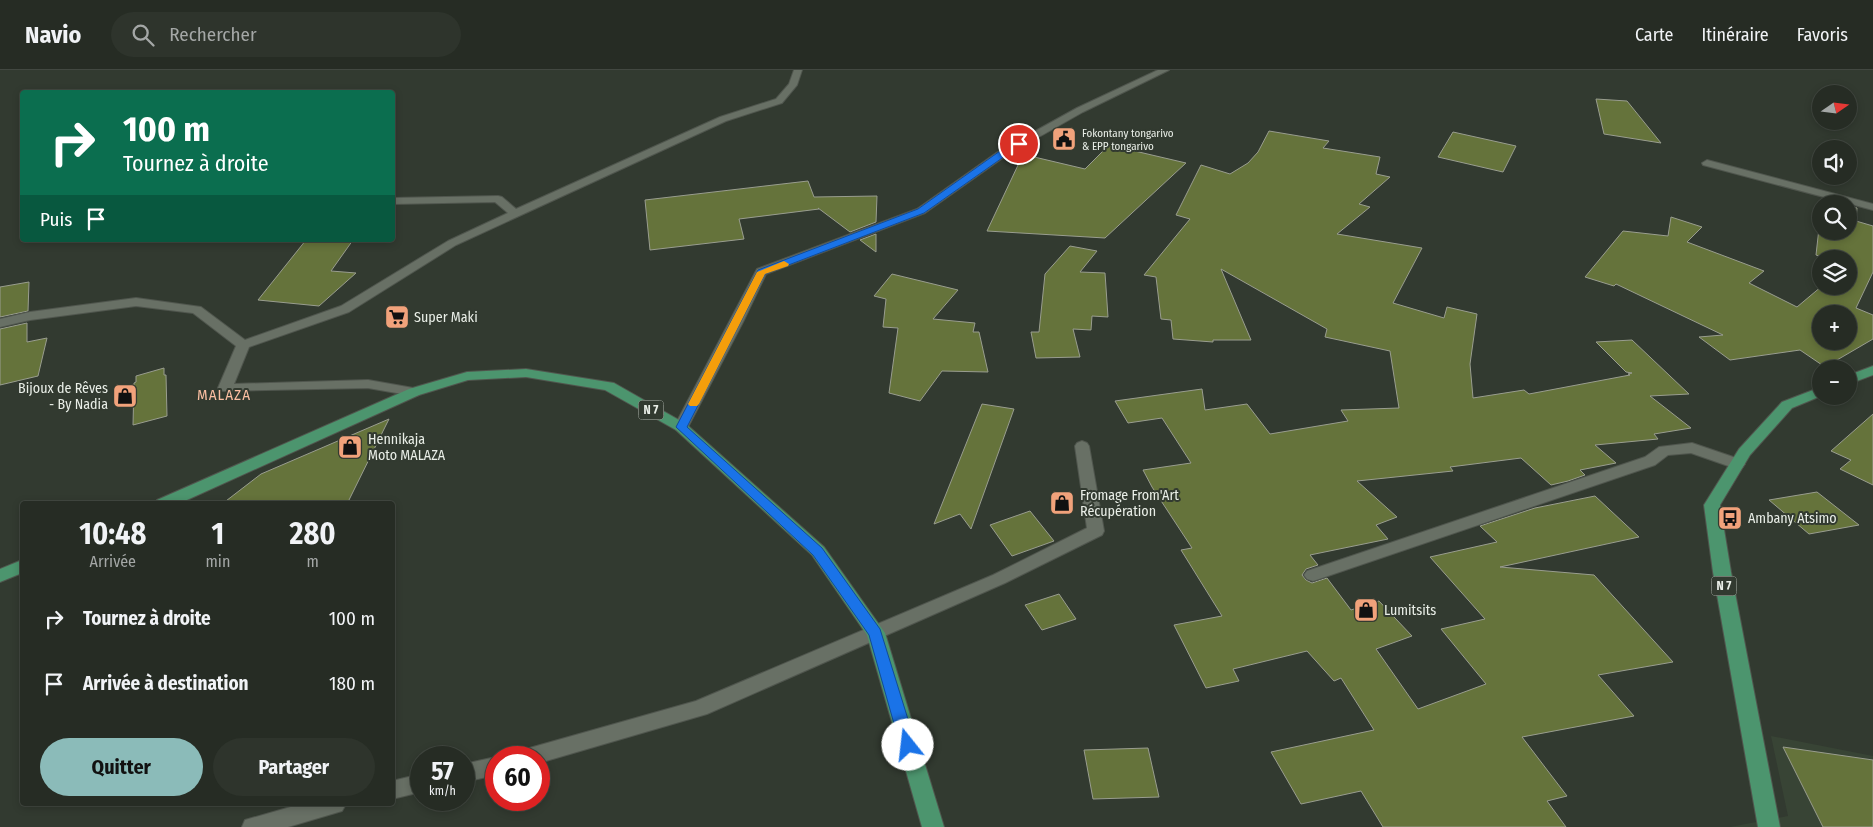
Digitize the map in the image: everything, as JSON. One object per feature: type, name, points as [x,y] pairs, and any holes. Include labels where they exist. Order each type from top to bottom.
[{"type":"main road","points":[[1857,377],[1873,370]]},
{"type":"main road","name":"N 7","points":[[170,501],[414,392],[467,376],[526,373],[609,386],[681,427],[818,552],[876,633],[933,827]]},
{"type":"main road","name":"N 7","points":[[1769,827],[1722,572],[1712,505],[1744,452],[1787,405],[1812,395]]},
{"type":"main road","points":[[0,576],[20,567]]},
{"type":"street","points":[[414,392],[368,384],[225,388],[243,345],[345,309],[452,243],[723,119],[779,101],[793,85],[798,70]]},
{"type":"street","points":[[681,427],[737,322],[761,272],[921,211],[1003,152],[1080,110],[1165,70]]},
{"type":"street","points":[[1707,163],[1873,207]]},
{"type":"street","points":[[395,201],[498,199],[516,215]]},
{"type":"street","points":[[0,322],[30,316],[136,302],[197,310],[243,345]]},
{"type":"street","points":[[550,751],[700,708],[999,579],[1096,531],[1082,446]]},
{"type":"street","points":[[1313,576],[1650,461],[1664,450],[1692,448],[1737,464]]},
{"type":"street","points":[[395,789],[410,786]]},
{"type":"street","points":[[253,827],[328,806]]},
{"type":"shaded area","points":[[1771,736],[1873,756],[1873,827],[1730,827],[1788,816]]},
{"type":"building","points":[[1596,99],[1627,101],[1661,143],[1604,134]]},
{"type":"building","points":[[1269,131],[1329,141],[1323,148],[1380,157],[1376,174],[1390,177],[1359,204],[1370,207],[1337,234],[1422,248],[1393,303],[1444,318],[1447,307],[1477,314],[1470,364],[1473,398],[1524,390],[1529,394],[1630,375],[1628,374],[1632,373],[1626,372],[1596,342],[1632,340],[1689,394],[1650,396],[1691,428],[1654,434],[1658,439],[1595,445],[1616,463],[1580,470],[1585,475],[1568,481],[1551,485],[1521,458],[1450,467],[1453,471],[1357,481],[1397,517],[1376,525],[1388,539],[1310,555],[1318,565],[1306,569],[1302,575],[1312,583],[1327,578],[1351,610],[1379,601],[1412,636],[1376,649],[1418,709],[1486,684],[1441,629],[1485,619],[1430,557],[1497,542],[1480,526],[1535,508],[1595,496],[1639,537],[1500,567],[1594,575],[1673,662],[1598,675],[1634,716],[1522,737],[1567,796],[1547,801],[1566,827],[1383,827],[1361,791],[1301,804],[1271,752],[1374,730],[1341,678],[1334,681],[1307,651],[1233,669],[1239,681],[1206,688],[1174,625],[1222,616],[1181,550],[1192,548],[1143,470],[1191,463],[1162,418],[1128,423],[1115,401],[1202,389],[1205,410],[1247,404],[1270,434],[1348,421],[1341,410],[1399,408],[1390,351],[1325,337],[1327,329],[1221,269],[1251,340],[1213,340],[1213,342],[1173,339],[1171,320],[1161,319],[1156,277],[1144,275],[1190,219],[1176,215],[1201,165],[1230,174],[1248,163],[1258,152]]},
{"type":"building","points":[[1453,132],[1516,146],[1503,172],[1438,157]]},
{"type":"building","points":[[1109,145],[1186,163],[1105,238],[987,231],[1019,163],[1022,163],[1030,156],[1085,169]]},
{"type":"building","points":[[808,181],[814,197],[877,196],[876,222],[850,232],[818,208],[739,219],[744,239],[650,250],[645,200]]},
{"type":"building","points":[[1671,217],[1702,227],[1687,242],[1764,271],[1749,283],[1797,307],[1812,294],[1857,295],[1857,250],[1817,250],[1818,240],[1857,240],[1857,221],[1873,226],[1873,272],[1857,306],[1812,305],[1812,350],[1854,350],[1837,360],[1815,360],[1800,350],[1730,360],[1699,337],[1723,335],[1616,284],[1614,286],[1585,277],[1623,231],[1668,236]]},
{"type":"building","points":[[876,234],[876,252],[860,240]]},
{"type":"building","points":[[304,242],[352,242],[331,271],[356,273],[319,306],[258,300]]},
{"type":"building","points":[[1070,246],[1097,251],[1080,272],[1105,273],[1108,317],[1092,316],[1091,330],[1073,329],[1080,357],[1036,358],[1031,332],[1039,332],[1045,274]]},
{"type":"building","points":[[892,274],[958,290],[933,319],[975,323],[973,332],[979,332],[988,372],[942,371],[920,401],[889,393],[898,328],[883,327],[886,299],[874,296]]},
{"type":"building","points":[[29,282],[28,311],[0,317],[0,287]]},
{"type":"building","points":[[1857,308],[1873,315],[1873,339],[1857,348]]},
{"type":"building","points":[[27,323],[27,342],[47,338],[38,376],[0,385],[0,329]]},
{"type":"building","points":[[164,368],[164,375],[166,375],[167,416],[133,425],[134,383],[136,382],[136,376]]},
{"type":"building","points":[[982,404],[1014,409],[971,529],[960,514],[934,524]]},
{"type":"building","points":[[1873,414],[1873,485],[1840,469],[1851,460],[1831,451]]},
{"type":"building","name":"Hennikaja Moto MALAZA","points":[[389,419],[348,501],[226,501],[261,474]]},
{"type":"building","points":[[1817,492],[1859,525],[1809,534],[1769,500]]},
{"type":"building","points":[[1030,511],[1054,541],[1012,556],[990,525]]},
{"type":"building","points":[[1059,594],[1076,619],[1042,630],[1025,605]]},
{"type":"building","points":[[1783,747],[1873,760],[1873,827],[1823,827]]},
{"type":"building","points":[[1148,748],[1159,797],[1093,799],[1084,750]]},
{"type":"slow traffic","points":[[693,404],[737,322],[761,272],[784,264]]},
{"type":"place","name":"Fokontany tongarivo & EPP tongarivo","points":[[1064,139]]},
{"type":"place","name":"Super Maki","points":[[397,317]]},
{"type":"place","name":"Bijoux de Rêves - By Nadia","points":[[125,396]]},
{"type":"place","name":"Hennikaja Moto MALAZA","points":[[350,447]]},
{"type":"place","name":"Fromage From'Art Récupération","points":[[1062,503]]},
{"type":"place","name":"Ambany Atsimo","points":[[1730,518]]},
{"type":"place","name":"Lumitsits","points":[[1366,610]]},
{"type":"district","name":"MALAZA","points":[[224,395]]},
{"type":"route","points":[[908,745],[876,633],[818,552],[681,427],[737,322],[761,272],[921,211],[1003,152],[1019,144]]}]
